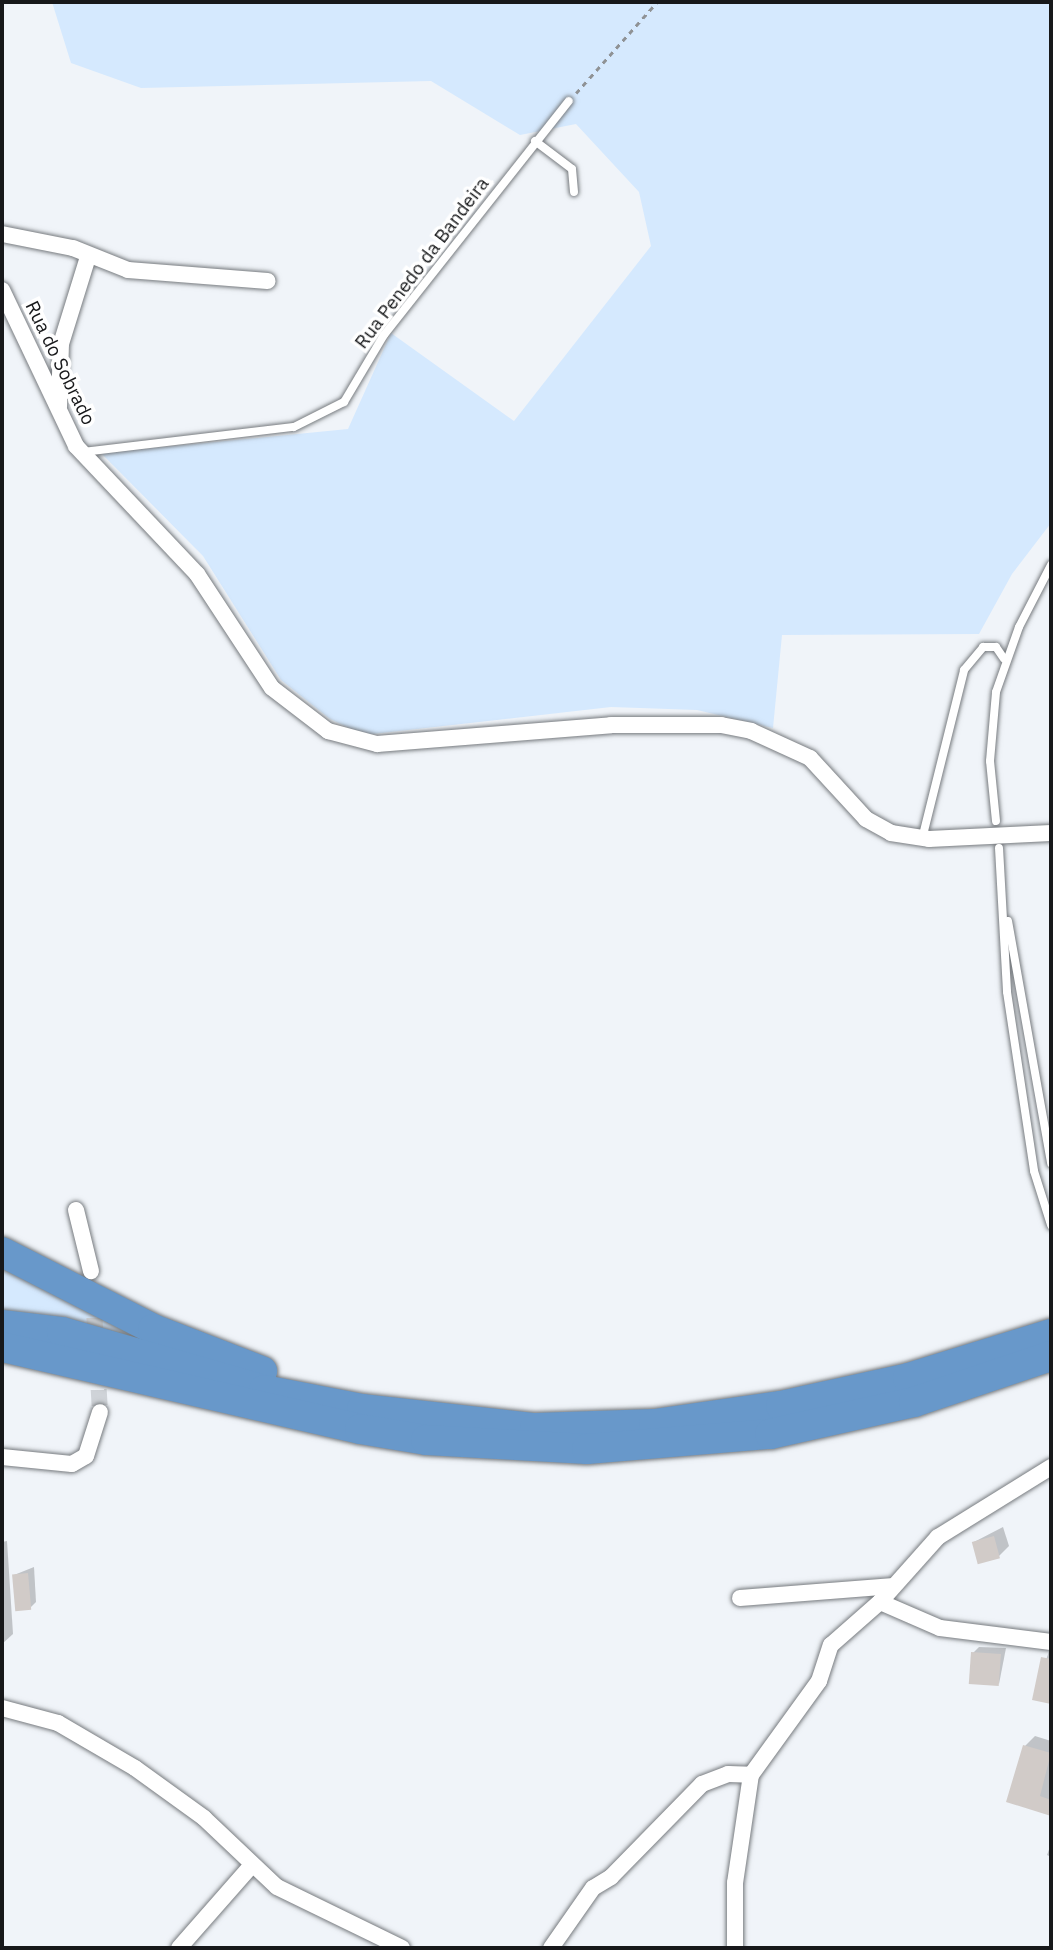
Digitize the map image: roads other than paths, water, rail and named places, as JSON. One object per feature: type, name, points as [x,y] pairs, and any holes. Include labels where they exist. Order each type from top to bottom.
[{"type":"highway","points":[[2,1252],[153,1329],[264,1372],[429,1406],[462,1422]]},
{"type":"highway","points":[[2,1325],[62,1332],[264,1390],[462,1422],[592,1427],[706,1418],[908,1378],[1051,1334]]},
{"type":"highway","points":[[2,1347],[360,1429],[426,1440],[587,1449],[770,1434],[914,1402],[1051,1356]]},
{"type":"street","points":[[2,234],[73,248],[88,257],[138,271],[268,281]]},
{"type":"street","points":[[60,413],[61,344],[88,257]]},
{"type":"street","name":"Rua do Sobrado","points":[[2,290],[60,413],[82,453],[197,574],[272,688],[347,739],[377,744],[700,723],[751,731],[786,745],[821,766],[866,820],[922,839]]},
{"type":"street","points":[[922,839],[1051,833]]},
{"type":"street","points":[[76,1210],[91,1270]]},
{"type":"street","points":[[2,1457],[72,1464],[86,1456],[100,1412]]},
{"type":"street","points":[[735,1948],[735,1883],[751,1774],[819,1681],[831,1645],[880,1602],[891,1586],[938,1537],[1051,1467]]},
{"type":"street","points":[[740,1598],[891,1586]]},
{"type":"street","points":[[880,1602],[940,1628],[1051,1642]]},
{"type":"street","points":[[2,1708],[58,1723],[135,1768],[204,1818],[251,1866],[277,1887],[402,1948]]},
{"type":"street","points":[[551,1948],[593,1888],[620,1869],[702,1784],[728,1774],[751,1774]]},
{"type":"street","points":[[179,1948],[251,1866]]},
{"type":"lane","name":"Rua Penedo da Bandeira","points":[[82,453],[294,427],[344,402],[384,335],[569,100]]},
{"type":"lane","points":[[535,141],[572,169],[574,192]]},
{"type":"lane","points":[[996,821],[990,761],[1004,659],[1051,565]]},
{"type":"lane","points":[[922,839],[964,670],[983,647],[996,647],[1004,659]]},
{"type":"lane","points":[[1051,1163],[1017,997],[999,848],[1007,992],[1034,1171],[1051,1225]]},
{"type":"tunnel","points":[[93,1294],[100,1412]]}]
